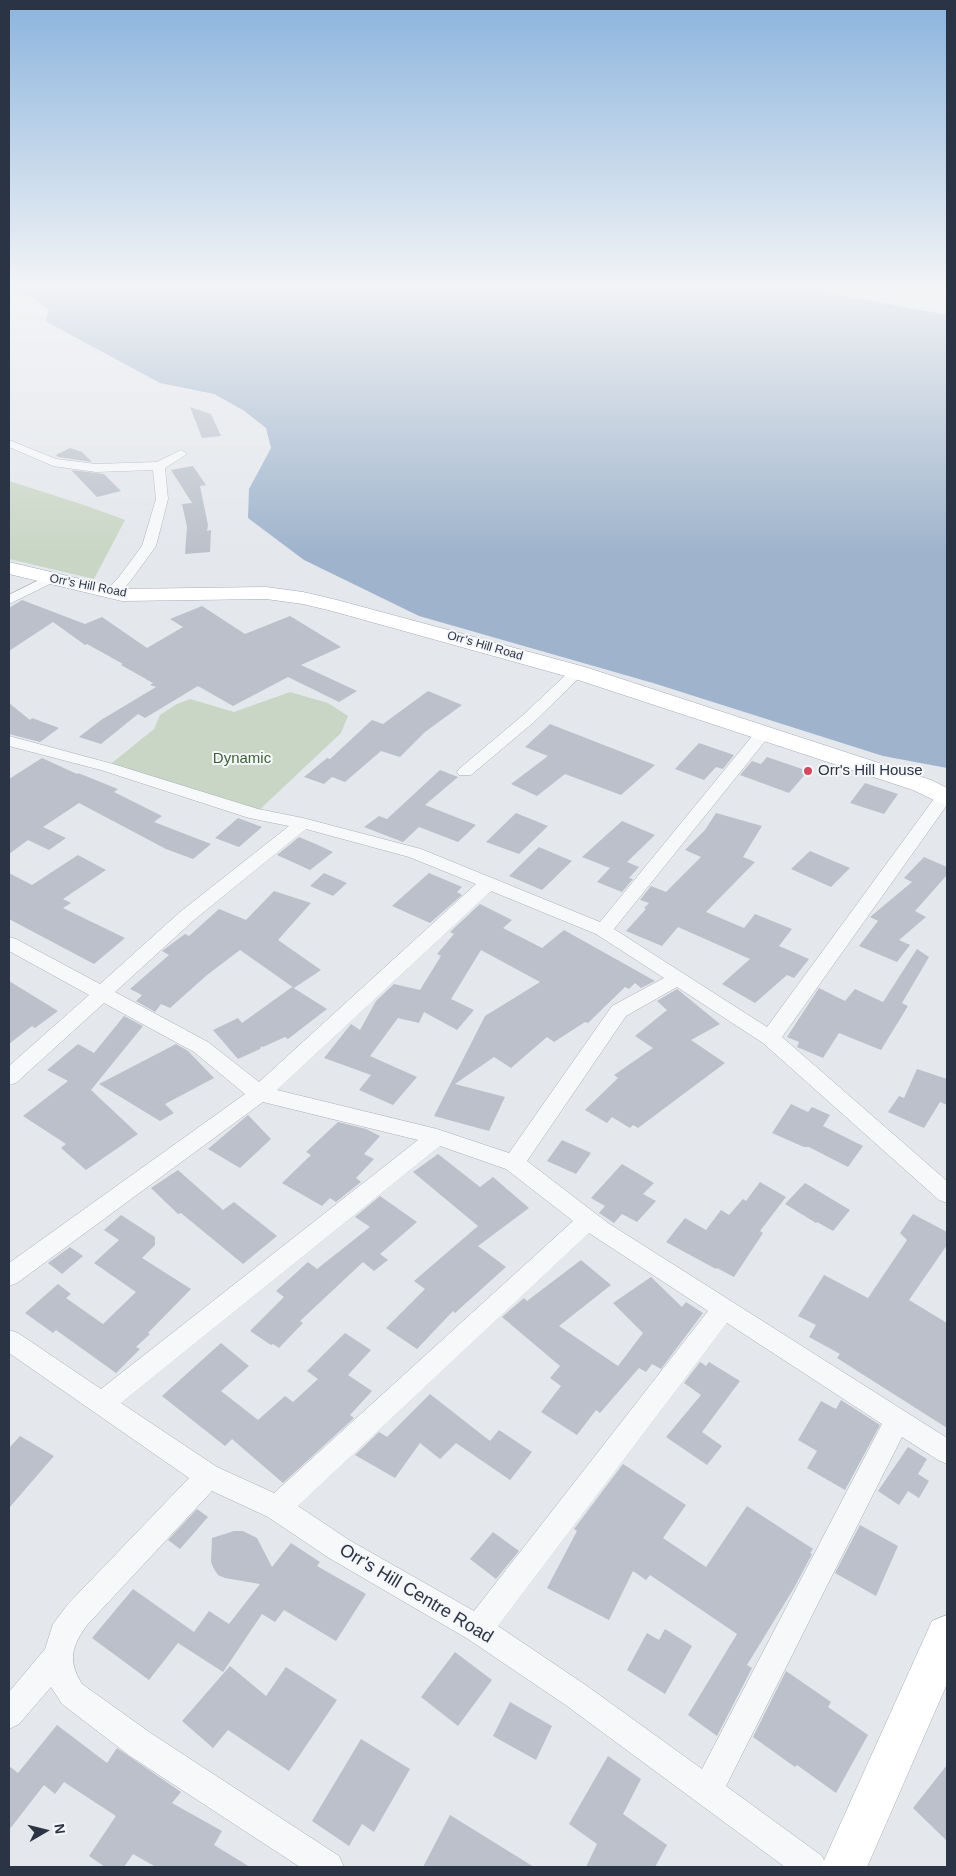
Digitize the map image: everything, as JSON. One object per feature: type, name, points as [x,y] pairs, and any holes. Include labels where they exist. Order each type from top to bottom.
[{"type":"main road","name":"Orr’s Hill Road","points":[[9,568],[122,595],[266,593],[303,598],[391,620],[577,672],[922,785],[946,797]]},
{"type":"main road","points":[[844,1867],[947,1636]]},
{"type":"street","points":[[9,443],[53,462],[96,468],[159,466],[181,454]]},
{"type":"street","points":[[111,593],[124,580],[149,546],[162,499],[159,466]]},
{"type":"street","points":[[9,600],[49,579]]},
{"type":"street","points":[[465,772],[528,719],[577,672]]},
{"type":"street","points":[[604,930],[764,732]]},
{"type":"street","points":[[9,741],[107,767],[255,814],[303,822],[415,853],[604,930],[770,1038],[947,1192]]},
{"type":"street","points":[[770,1038],[946,797]]},
{"type":"street","points":[[9,1078],[186,916],[303,822]]},
{"type":"street","points":[[9,1276],[260,1094],[488,883]]},
{"type":"street","points":[[9,943],[201,1047],[260,1094],[437,1137],[514,1163],[589,1220],[947,1452]]},
{"type":"street","points":[[514,1163],[620,1011],[679,978]]},
{"type":"street","points":[[102,1403],[437,1137]]},
{"type":"street","points":[[277,1508],[589,1220]]},
{"type":"street","points":[[478,1629],[724,1308]]},
{"type":"street","name":"Orr's Hill Centre Road","points":[[9,1340],[208,1476],[277,1508],[339,1549],[478,1629],[577,1696],[811,1867]]},
{"type":"street","points":[[707,1791],[897,1420]]},
{"type":"street","points":[[208,1476],[78,1614],[63,1634],[58,1656],[61,1677],[72,1694],[141,1745],[328,1867]]},
{"type":"street","points":[[9,1714],[58,1656]]},
{"type":"green space","points":[[9,481],[125,520],[94,579],[9,559]]},
{"type":"green space","name":"Dynamic","points":[[290,692],[328,703],[348,716],[341,733],[255,814],[107,767],[154,729],[160,715],[177,704],[190,699],[234,712]]},
{"type":"water","points":[[148,377],[947,377],[947,768],[883,756],[653,683],[419,616],[304,560],[248,518],[249,489],[271,448],[266,428],[243,410],[214,394],[160,383]]},
{"type":"building","points":[[190,407],[211,414],[221,436],[202,438]]},
{"type":"building","points":[[70,448],[82,452],[92,462],[58,457],[56,455]]},
{"type":"building","points":[[193,466],[206,485],[200,486],[208,525],[207,531],[211,530],[210,552],[185,554],[187,527],[182,504],[192,503],[171,470]]},
{"type":"building","points":[[71,470],[104,474],[121,491],[97,497]]},
{"type":"building","points":[[22,600],[85,624],[102,617],[147,648],[183,627],[170,619],[202,606],[245,634],[290,616],[341,647],[301,665],[357,691],[339,702],[288,677],[233,706],[198,686],[145,718],[138,714],[101,744],[79,737],[101,720],[156,687],[150,685],[153,683],[121,665],[123,664],[87,644],[85,645],[53,622],[9,651],[9,608]]},
{"type":"building","points":[[428,691],[462,705],[425,732],[400,757],[381,751],[345,782],[332,777],[324,784],[304,777],[327,758],[330,759],[372,720],[383,724]]},
{"type":"building","points":[[9,703],[30,720],[32,718],[59,728],[40,742],[9,734]]},
{"type":"building","points":[[550,724],[655,765],[621,795],[565,774],[537,796],[511,784],[548,756],[525,747]]},
{"type":"building","points":[[699,743],[734,755],[723,769],[716,767],[704,780],[675,769]]},
{"type":"building","points":[[767,757],[808,771],[789,793],[740,775],[752,761],[761,764]]},
{"type":"building","points":[[42,758],[77,774],[118,789],[114,792],[162,816],[154,822],[211,844],[193,859],[166,849],[79,803],[43,827],[66,838],[49,850],[28,840],[9,854],[9,779]]},
{"type":"building","points":[[440,770],[458,777],[425,805],[476,825],[458,842],[419,827],[403,842],[364,827],[379,816],[387,819]]},
{"type":"building","points":[[865,783],[898,794],[884,814],[850,803]]},
{"type":"building","points":[[516,813],[548,826],[519,854],[486,842]]},
{"type":"building","points":[[716,813],[762,826],[743,857],[755,862],[706,912],[744,928],[755,914],[792,929],[779,946],[809,959],[794,978],[787,975],[755,1003],[722,984],[750,959],[678,927],[662,946],[626,931],[646,909],[644,908],[649,903],[640,900],[651,886],[666,892],[701,857],[685,850],[705,830]]},
{"type":"building","points":[[238,818],[262,827],[239,847],[215,838]]},
{"type":"building","points":[[622,821],[655,835],[627,862],[639,867],[629,878],[633,879],[622,892],[597,882],[610,868],[582,857]]},
{"type":"building","points":[[299,837],[333,852],[310,870],[277,855]]},
{"type":"building","points":[[539,847],[572,861],[542,890],[509,876]]},
{"type":"building","points":[[810,851],[850,868],[831,887],[791,869]]},
{"type":"building","points":[[78,855],[106,870],[63,899],[71,903],[63,908],[125,938],[94,964],[9,919],[9,873],[32,885]]},
{"type":"building","points":[[924,857],[947,867],[947,875],[915,911],[926,917],[899,940],[910,945],[897,962],[859,946],[878,921],[870,917],[912,882],[904,878]]},
{"type":"building","points":[[324,873],[347,883],[333,896],[310,886]]},
{"type":"building","points":[[429,873],[462,887],[457,892],[462,895],[430,923],[392,906]]},
{"type":"building","points":[[274,891],[311,903],[278,940],[321,970],[294,988],[240,950],[207,975],[170,1008],[161,1004],[155,1012],[136,1001],[142,995],[130,989],[169,955],[162,951],[185,934],[189,936],[219,909],[246,920]]},
{"type":"building","points":[[480,904],[512,920],[503,928],[542,948],[564,930],[655,981],[641,988],[635,983],[629,989],[625,987],[588,1023],[585,1022],[554,1042],[547,1037],[511,1068],[494,1057],[455,1084],[505,1097],[489,1131],[434,1116],[485,1016],[540,982],[481,950],[451,999],[474,1010],[457,1030],[424,1012],[419,1023],[398,1018],[370,1056],[417,1077],[393,1105],[359,1090],[371,1075],[324,1058],[351,1024],[360,1030],[376,1001],[394,984],[420,990],[441,956],[437,954],[454,934],[450,932]]},
{"type":"building","points":[[917,949],[929,957],[902,1003],[908,1006],[881,1050],[839,1033],[823,1058],[797,1047],[799,1042],[787,1037],[819,988],[845,1001],[855,989],[883,1002]]},
{"type":"building","points":[[9,981],[58,1011],[35,1028],[32,1026],[9,1044]]},
{"type":"building","points":[[292,987],[327,1009],[288,1039],[285,1037],[263,1047],[261,1046],[260,1049],[238,1059],[213,1030],[238,1018],[242,1023]]},
{"type":"building","points":[[677,989],[720,1024],[691,1040],[725,1063],[638,1128],[633,1125],[630,1128],[612,1117],[607,1123],[585,1110],[618,1078],[614,1075],[653,1048],[635,1036],[667,1010],[657,1001]]},
{"type":"building","points":[[124,1016],[143,1026],[91,1090],[138,1134],[86,1170],[61,1148],[66,1144],[23,1116],[68,1081],[47,1070],[78,1044],[94,1053]]},
{"type":"building","points":[[176,1044],[188,1051],[214,1078],[165,1104],[174,1113],[160,1121],[99,1084]]},
{"type":"building","points":[[917,1069],[947,1079],[947,1105],[940,1102],[924,1128],[888,1112],[899,1096],[904,1098]]},
{"type":"building","points":[[791,1104],[808,1112],[812,1107],[830,1115],[823,1126],[863,1146],[848,1167],[809,1147],[804,1147],[772,1133]]},
{"type":"building","points":[[248,1115],[271,1139],[240,1168],[208,1149]]},
{"type":"building","points":[[338,1122],[366,1129],[380,1136],[364,1154],[374,1159],[356,1178],[361,1182],[336,1202],[330,1198],[322,1206],[282,1183],[311,1155],[306,1152]]},
{"type":"building","points":[[562,1140],[591,1153],[576,1174],[547,1161]]},
{"type":"building","points":[[438,1154],[480,1187],[493,1177],[529,1208],[478,1246],[506,1267],[455,1313],[453,1311],[417,1349],[386,1328],[425,1289],[414,1281],[478,1226],[413,1172]]},
{"type":"building","points":[[622,1164],[654,1183],[643,1194],[656,1201],[637,1222],[622,1214],[614,1223],[599,1213],[605,1206],[591,1198]]},
{"type":"building","points":[[178,1170],[223,1210],[234,1202],[277,1236],[243,1264],[181,1213],[178,1214],[151,1188]]},
{"type":"building","points":[[760,1182],[786,1197],[760,1231],[763,1233],[734,1277],[666,1242],[685,1218],[706,1230],[721,1210],[729,1215],[743,1199],[746,1201]]},
{"type":"building","points":[[805,1183],[850,1210],[833,1231],[785,1204]]},
{"type":"building","points":[[380,1196],[417,1222],[380,1254],[388,1260],[374,1271],[363,1262],[300,1321],[303,1323],[279,1348],[250,1331],[284,1297],[276,1291],[308,1262],[317,1269],[370,1227],[355,1217]]},
{"type":"building","points":[[913,1214],[947,1232],[947,1245],[909,1300],[947,1323],[947,1428],[837,1358],[840,1354],[809,1337],[816,1325],[798,1316],[824,1275],[868,1298],[907,1240],[900,1233]]},
{"type":"building","points":[[121,1215],[155,1237],[155,1245],[142,1258],[191,1289],[148,1333],[150,1334],[136,1347],[140,1349],[116,1373],[56,1330],[53,1333],[25,1313],[58,1284],[71,1294],[66,1298],[103,1324],[136,1292],[94,1263],[119,1240],[104,1230]]},
{"type":"building","points":[[70,1247],[83,1256],[62,1274],[48,1263]]},
{"type":"building","points":[[581,1260],[611,1285],[559,1326],[618,1366],[643,1333],[613,1303],[651,1277],[682,1307],[686,1302],[703,1313],[661,1369],[652,1364],[646,1372],[639,1368],[600,1413],[596,1410],[577,1435],[541,1412],[561,1386],[550,1378],[560,1366],[502,1317],[524,1298],[527,1301]]},
{"type":"building","points":[[345,1333],[371,1350],[348,1375],[372,1391],[350,1415],[354,1418],[283,1483],[232,1439],[225,1446],[162,1396],[221,1343],[249,1366],[221,1391],[258,1420],[285,1396],[293,1402],[318,1379],[307,1371]]},
{"type":"building","points":[[700,1362],[706,1366],[709,1362],[740,1381],[702,1432],[722,1446],[707,1465],[666,1437],[701,1395],[684,1383]]},
{"type":"building","points":[[430,1394],[490,1441],[499,1430],[532,1452],[510,1480],[456,1443],[440,1459],[420,1443],[395,1478],[355,1455],[379,1432],[387,1437]]},
{"type":"building","points":[[841,1400],[880,1425],[845,1490],[807,1468],[817,1451],[798,1440],[821,1401],[836,1409]]},
{"type":"building","points":[[20,1436],[54,1456],[9,1508],[9,1448]]},
{"type":"building","points":[[908,1447],[927,1459],[918,1474],[929,1481],[919,1498],[908,1491],[899,1505],[878,1491]]},
{"type":"building","points":[[623,1464],[686,1505],[663,1538],[706,1567],[747,1506],[813,1549],[794,1588],[747,1665],[752,1668],[717,1736],[688,1715],[737,1634],[650,1575],[646,1580],[633,1571],[609,1620],[547,1588],[577,1531],[574,1529]]},
{"type":"building","points":[[197,1509],[208,1517],[180,1549],[168,1540]]},
{"type":"building","points":[[860,1525],[898,1546],[876,1596],[835,1573]]},
{"type":"building","points":[[234,1531],[243,1531],[257,1538],[272,1567],[291,1543],[320,1562],[317,1566],[366,1594],[336,1641],[284,1610],[275,1622],[262,1614],[223,1672],[178,1643],[149,1680],[92,1638],[133,1589],[194,1632],[209,1611],[229,1624],[260,1584],[225,1578],[218,1575],[214,1569],[211,1562],[212,1538]]},
{"type":"building","points":[[493,1532],[519,1551],[496,1579],[470,1559]]},
{"type":"building","points":[[665,1629],[692,1646],[665,1694],[627,1670],[647,1633],[659,1640]]},
{"type":"building","points":[[455,1652],[492,1680],[458,1726],[421,1697]]},
{"type":"building","points":[[230,1666],[266,1696],[286,1667],[337,1700],[289,1771],[228,1730],[213,1748],[182,1721]]},
{"type":"building","points":[[786,1671],[831,1702],[828,1707],[868,1735],[836,1793],[753,1737]]},
{"type":"building","points":[[510,1702],[552,1726],[536,1760],[493,1736]]},
{"type":"building","points":[[57,1725],[107,1763],[117,1748],[181,1792],[172,1803],[222,1831],[214,1845],[250,1867],[156,1867],[133,1854],[124,1867],[105,1867],[89,1856],[116,1816],[64,1782],[55,1794],[44,1785],[9,1830],[9,1766],[18,1773]]},
{"type":"building","points":[[361,1739],[410,1769],[374,1832],[362,1824],[349,1846],[312,1821]]},
{"type":"building","points":[[608,1756],[641,1779],[623,1814],[667,1845],[655,1867],[586,1867],[597,1844],[569,1824]]},
{"type":"building","points":[[947,1765],[947,1841],[913,1808]]},
{"type":"building","points":[[450,1815],[534,1867],[423,1867]]},
{"type":"place","name":"Orr's Hill House","points":[[808,771]]}]
